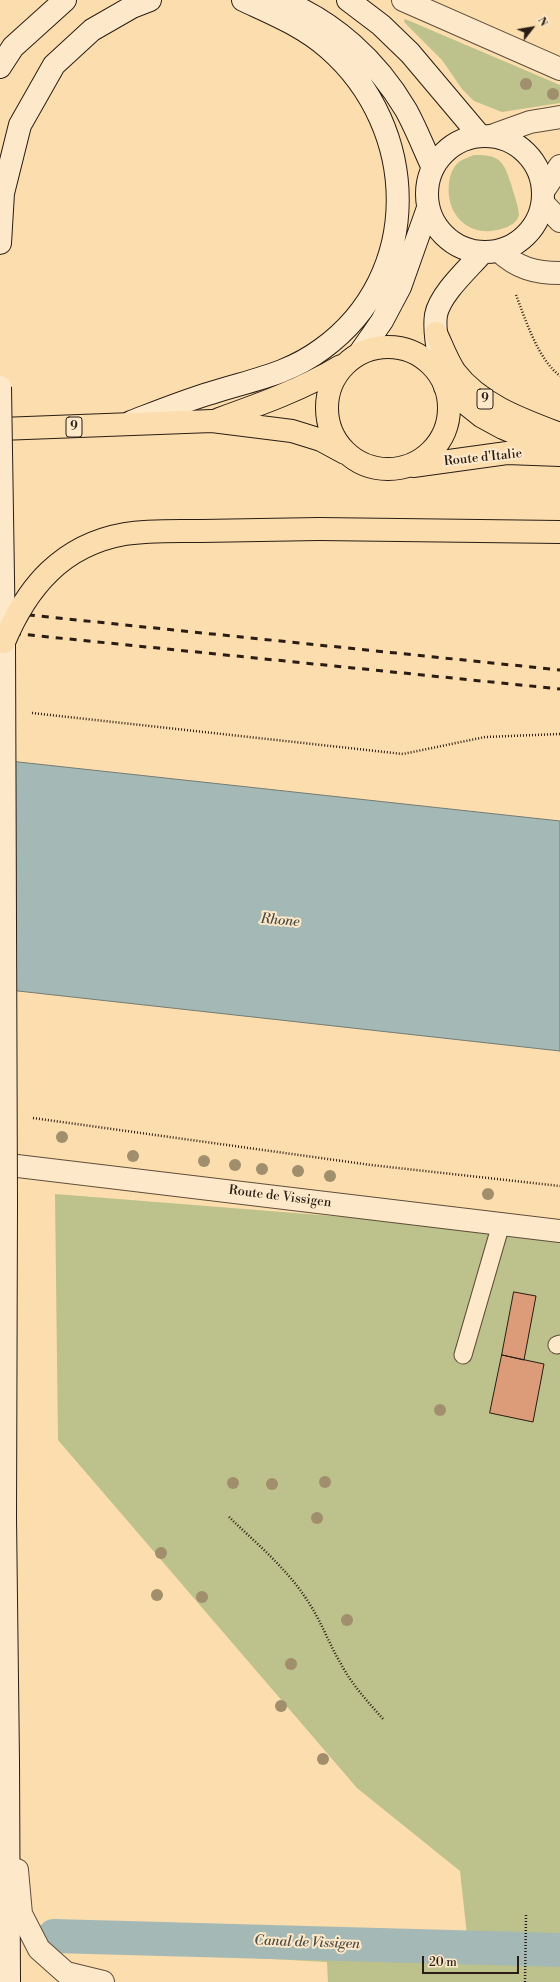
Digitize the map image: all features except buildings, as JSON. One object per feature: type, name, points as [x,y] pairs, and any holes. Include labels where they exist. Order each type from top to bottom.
[{"type":"main road","points":[[0,67],[14,47],[65,0]]},
{"type":"main road","points":[[0,243],[3,193],[20,125],[54,65],[92,30],[132,7],[150,0]]},
{"type":"main road","points":[[122,425],[211,392],[276,374],[300,364],[342,333],[358,315],[383,273],[392,252],[398,213],[398,189],[395,162],[380,115],[368,94],[351,72],[328,48],[303,29],[243,0]]},
{"type":"main road","points":[[280,0],[305,10],[338,32],[356,47],[384,80],[406,111],[433,168]]},
{"type":"main road","points":[[348,0],[381,25],[410,53],[486,136],[508,141],[524,150],[539,172],[543,196],[560,221]]},
{"type":"main road","points":[[403,0],[560,69]]},
{"type":"main road","points":[[560,117],[530,122],[486,136],[464,140],[452,146],[443,154],[433,168],[427,188],[428,208],[436,226],[448,240],[464,249],[491,252],[511,263],[529,270],[560,273]]},
{"type":"main road","points":[[428,208],[400,287],[382,321],[331,385],[326,410],[328,421],[334,437],[348,454],[362,464],[372,468],[384,470],[406,467],[426,456],[440,439],[448,417],[449,405],[444,385],[436,333],[436,315],[443,299],[491,252],[515,245],[528,234],[538,220],[543,196],[560,166]]},
{"type":"main road","name":"9","points":[[436,333],[447,359],[455,371],[474,391],[511,415],[560,434]]},
{"type":"main road","points":[[352,359],[370,349],[394,347],[406,350],[427,361],[436,370],[444,385]]},
{"type":"main road","name":"9","points":[[212,421],[292,392],[317,381],[352,359]]},
{"type":"main road","name":"Route d'Italie","points":[[444,385],[481,416],[503,428],[560,454]]},
{"type":"main road","points":[[0,387],[4,642],[6,1204],[5,1518],[9,1982]]},
{"type":"main road","name":"9","points":[[0,429],[212,421],[292,431],[321,440],[348,454]]},
{"type":"main road","name":"Route d'Italie","points":[[406,467],[507,453],[560,454]]},
{"type":"main road","points":[[4,642],[21,605],[48,572],[78,550],[96,542],[124,534],[141,532],[320,529],[560,532]]},
{"type":"main road","name":"Route de Vissigen","points":[[0,1164],[560,1231]]},
{"type":"main road","points":[[8,1761],[21,1914],[39,1949],[66,1973],[102,1982]]},
{"type":"lane","points":[[463,1355],[501,1224]]},
{"type":"path","points":[[514,291],[541,355],[553,371],[560,376]]},
{"type":"path","points":[[31,713],[403,754],[485,737],[560,734]]},
{"type":"path","points":[[30,1117],[371,1165],[560,1186]]},
{"type":"path","points":[[229,1517],[269,1556],[304,1596],[317,1615],[340,1664],[352,1684],[384,1720]]},
{"type":"path","points":[[525,1982],[526,1915]]},
{"type":"green space","points":[[405,19],[560,85],[560,103],[502,112],[474,101],[462,89],[442,60],[404,22]]},
{"type":"green space","points":[[474,155],[490,156],[495,158],[500,161],[506,170],[516,200],[519,215],[515,222],[509,226],[492,231],[481,231],[471,228],[456,215],[451,206],[449,195],[450,176],[459,162]]},
{"type":"green space","points":[[55,1194],[560,1234],[560,1982],[328,1982],[327,1962],[86,1949],[74,1924],[467,1935],[460,1871],[357,1788],[58,1440]]},
{"type":"water","name":"Rhone","points":[[0,760],[560,821],[560,1051],[0,989]]},
{"type":"waterway","name":"Canal de Vissigen","points":[[54,1936],[560,1950]]},
{"type":"railway","points":[[0,612],[560,670]]},
{"type":"railway","points":[[0,632],[560,689]]}]
